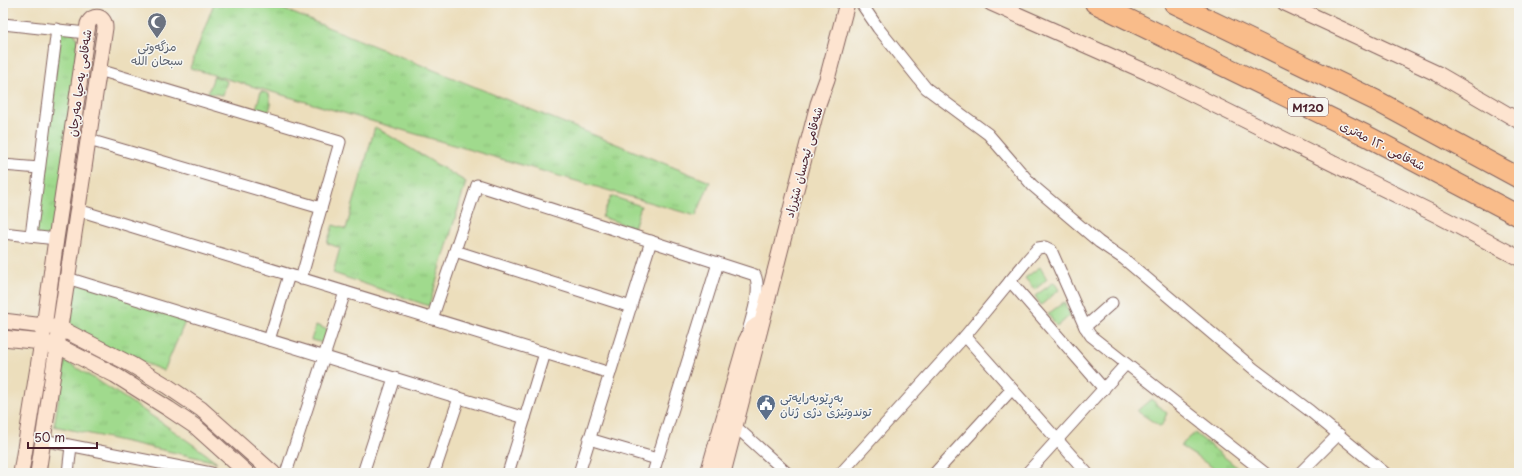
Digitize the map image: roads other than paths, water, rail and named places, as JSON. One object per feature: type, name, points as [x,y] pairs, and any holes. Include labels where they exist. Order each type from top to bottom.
[{"type":"highway","name":"شەقامی ١٢٠ مەتری","points":[[1095,3],[1365,135],[1519,216]]},
{"type":"highway","points":[[1174,3],[1375,100],[1519,178]]},
{"type":"street","name":"شەقامی ئیحسان شێرزاد","points":[[723,473],[818,104],[827,79],[847,3]]},
{"type":"street","points":[[861,3],[878,28],[926,88],[988,134],[1032,185],[1099,242],[1124,259],[1254,369],[1339,434],[1385,473]]},
{"type":"street","points":[[992,3],[1160,78],[1437,215],[1519,258]]},
{"type":"street","points":[[1285,3],[1438,74],[1519,121]]},
{"type":"street","name":"شەقامی یەحیا مەرجان","points":[[22,473],[37,324],[56,239],[86,33],[90,20],[94,17],[98,17],[105,23],[105,28],[60,328],[62,348],[43,440],[38,473]]},
{"type":"street","points":[[3,24],[86,33]]},
{"type":"street","points":[[31,236],[56,30]]},
{"type":"street","points":[[99,70],[340,142],[301,279]]},
{"type":"street","points":[[88,140],[321,208]]},
{"type":"street","points":[[3,165],[39,168]]},
{"type":"street","points":[[432,319],[477,185],[755,275],[758,281],[758,290],[746,341]]},
{"type":"street","points":[[78,210],[610,373]]},
{"type":"street","points":[[3,233],[56,239]]},
{"type":"street","points":[[579,473],[651,241]]},
{"type":"street","points":[[841,473],[965,336],[1038,248],[1045,247],[1051,250],[1085,327],[1091,336],[1266,473]]},
{"type":"street","points":[[455,251],[631,307]]},
{"type":"street","points":[[652,473],[718,263]]},
{"type":"street","points":[[269,340],[289,275]]},
{"type":"street","points":[[67,278],[525,418]]},
{"type":"street","points":[[1010,280],[1104,388]]},
{"type":"street","points":[[286,473],[345,292]]},
{"type":"street","points":[[1085,327],[1112,303]]},
{"type":"street","points":[[3,321],[60,328],[132,365],[201,409],[273,473]]},
{"type":"street","name":"شەقامی ئیحسان شێرزاد","points":[[708,473],[746,341],[753,328],[762,321]]},
{"type":"street","points":[[62,348],[75,335]]},
{"type":"street","points":[[965,336],[1087,473]]},
{"type":"street","points":[[3,338],[35,341],[62,348],[114,375],[196,427],[247,473]]},
{"type":"street","points":[[508,473],[545,353]]},
{"type":"street","points":[[1027,473],[1126,364]]},
{"type":"street","points":[[363,473],[394,378]]},
{"type":"street","points":[[935,473],[1012,389]]},
{"type":"street","points":[[434,473],[459,398]]},
{"type":"street","points":[[735,426],[787,473]]},
{"type":"street","points":[[1300,473],[1339,434]]},
{"type":"street","points":[[589,439],[657,459]]},
{"type":"street","points":[[43,440],[212,473]]},
{"type":"street","points":[[68,473],[71,446]]},
{"type":"place","name":"مزگەوتی سبحان اللە","points":[[157,39]]},
{"type":"place","name":"بەڕێوبەرایەتی توندوتیژی دژی ژنان","points":[[766,421]]}]
